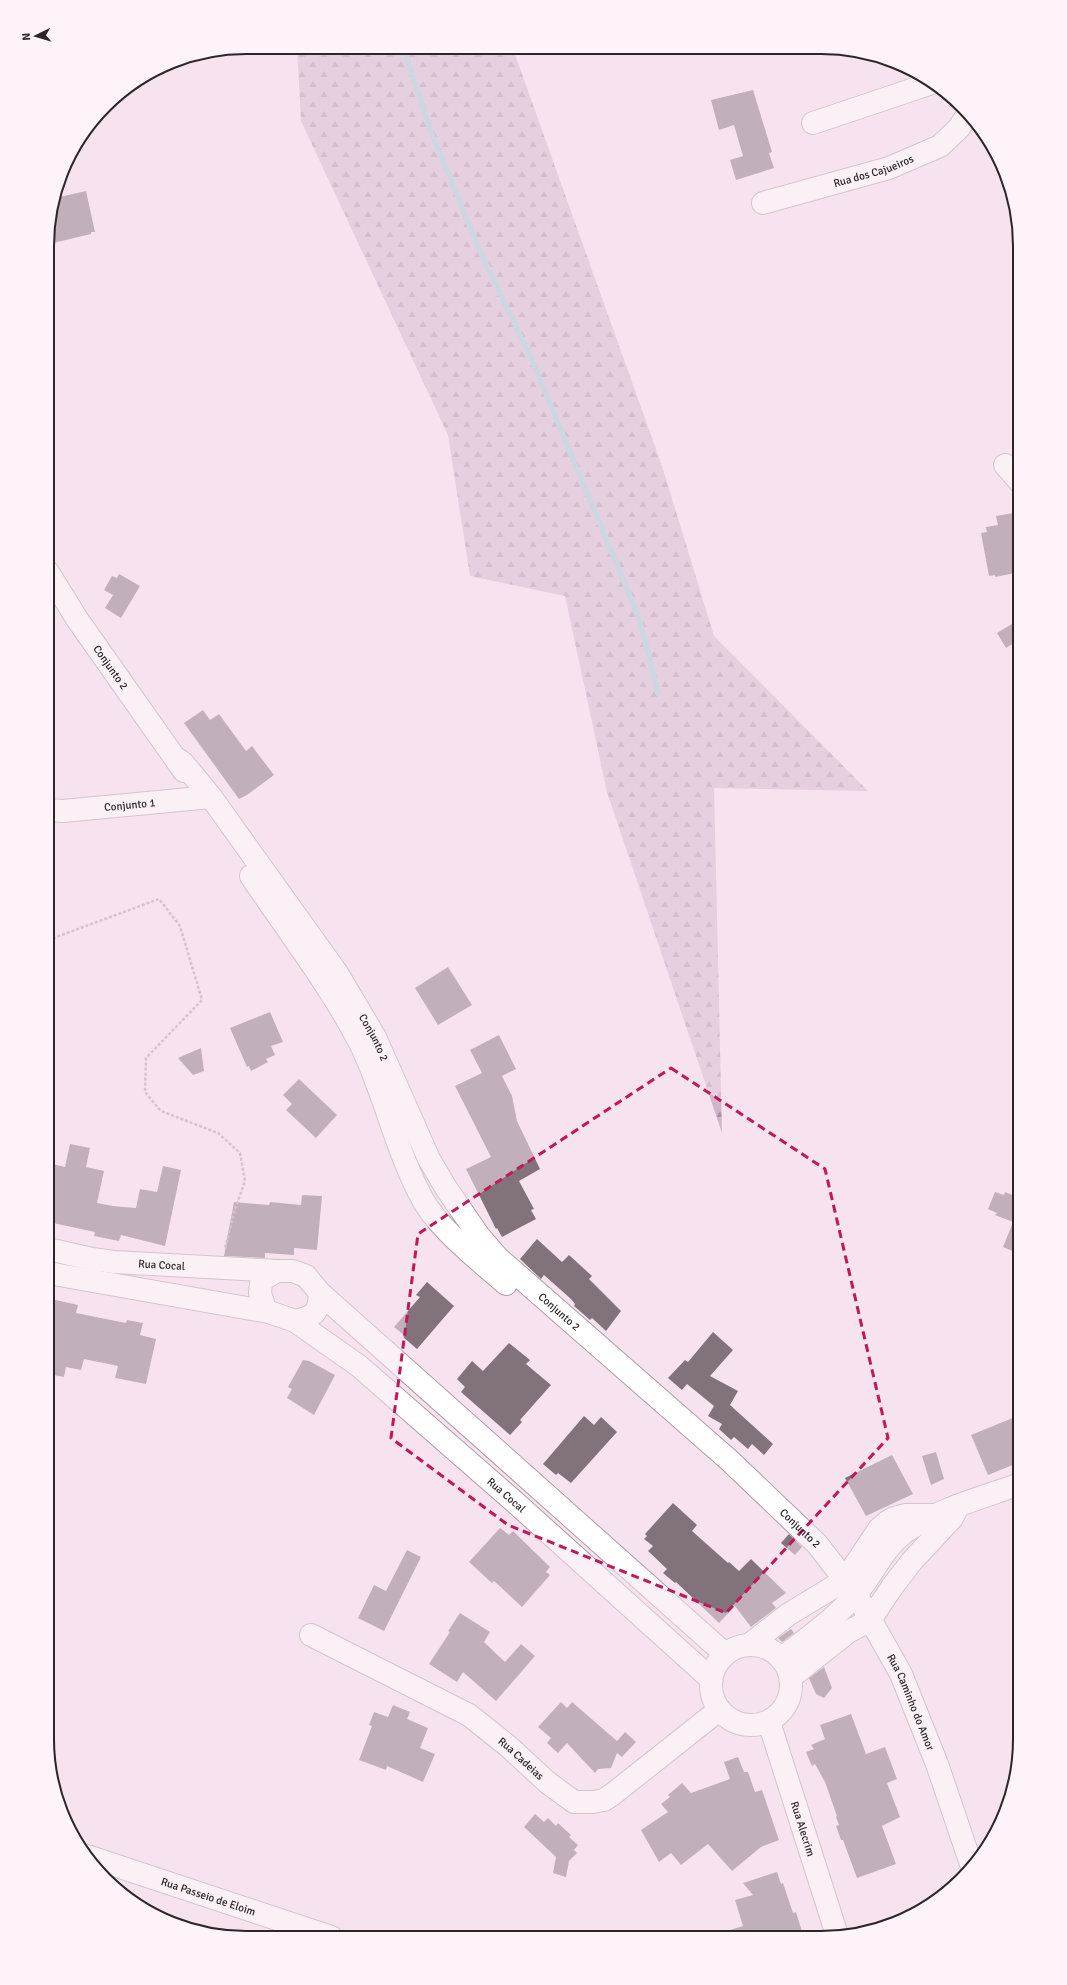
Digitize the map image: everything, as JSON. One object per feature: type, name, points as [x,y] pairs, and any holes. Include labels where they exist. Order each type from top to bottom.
[{"type":"street","points":[[813,123],[926,85]]},
{"type":"street","name":"Rua dos Cajueiros","points":[[764,203],[889,168],[940,146],[959,128],[965,119]]},
{"type":"street","points":[[1006,465],[1013,474]]},
{"type":"street","name":"Conjunto 2","points":[[54,582],[77,619],[177,759],[183,763],[206,798],[296,913],[351,1011],[360,1044],[397,1140],[423,1201],[434,1216],[492,1262],[589,1348],[729,1460],[747,1486],[820,1547]]},
{"type":"street","name":"Conjunto 1","points":[[54,810],[63,811],[206,798]]},
{"type":"street","name":"Rua Cocal","points":[[54,1250],[107,1261],[277,1271]]},
{"type":"street","points":[[269,1312],[265,1309],[260,1293],[261,1283],[265,1278],[277,1271],[293,1271],[306,1276],[320,1293],[725,1654]]},
{"type":"street","points":[[54,1274],[269,1312],[296,1320],[310,1318],[320,1306],[320,1293]]},
{"type":"street","name":"Rua Cocal","points":[[296,1320],[359,1366],[523,1509],[711,1678]]},
{"type":"street","points":[[782,1658],[836,1615],[851,1587],[891,1544],[904,1533],[948,1513],[1013,1487]]},
{"type":"street","points":[[792,1677],[848,1632],[870,1620],[892,1587],[948,1513]]},
{"type":"street","name":"Rua Caminho do Amor","points":[[820,1547],[851,1587],[901,1674],[937,1764],[970,1860]]},
{"type":"street","points":[[750,1644],[789,1614],[851,1587]]},
{"type":"street","name":"Rua Cadeias","points":[[311,1635],[469,1715],[503,1742],[547,1782],[574,1802],[593,1802],[604,1800],[719,1710]]},
{"type":"street","points":[[750,1644],[768,1647],[782,1658],[792,1677],[791,1695],[783,1711],[769,1722],[751,1726],[733,1722],[719,1710],[712,1695],[711,1678],[725,1654],[737,1647],[750,1644]]},
{"type":"street","name":"Rua Alecrim","points":[[769,1722],[836,1931]]},
{"type":"street","name":"Rua Passeio de Eloim","points":[[97,1859],[313,1931]]},
{"type":"path","points":[[54,938],[159,900],[180,926],[202,1000],[146,1058],[144,1092],[161,1111],[218,1133],[240,1153],[245,1181],[234,1212],[220,1268]]},
{"type":"highlighted area","points":[[671,1068],[825,1169],[888,1438],[726,1613],[508,1525],[391,1438],[418,1234]]},
{"type":"green space","points":[[297,54],[515,54],[662,466],[714,636],[868,791],[714,788],[722,1133],[607,792],[565,596],[470,576],[448,435],[301,121]]},
{"type":"building","points":[[753,90],[772,152],[769,153],[774,168],[736,180],[730,160],[743,156],[734,125],[719,130],[711,100]]},
{"type":"building","points":[[86,191],[95,232],[54,243],[54,233],[61,197]]},
{"type":"building","points":[[1013,513],[1013,573],[995,577],[995,575],[989,576],[981,533],[987,532],[986,527],[998,525],[996,516]]},
{"type":"building","points":[[119,574],[140,586],[121,618],[105,608],[113,595],[104,590],[112,576],[117,578]]},
{"type":"building","points":[[1013,623],[1013,644],[1006,648],[997,633]]},
{"type":"building","points":[[203,710],[210,720],[219,714],[246,751],[252,746],[274,775],[247,795],[239,799],[184,723]]},
{"type":"building","points":[[448,967],[472,1005],[438,1025],[415,988]]},
{"type":"building","points":[[270,1012],[283,1042],[271,1046],[275,1055],[266,1059],[268,1062],[251,1071],[249,1066],[247,1067],[230,1028]]},
{"type":"building","points":[[499,1035],[516,1069],[502,1076],[512,1096],[517,1121],[540,1169],[519,1181],[534,1209],[531,1210],[536,1219],[502,1237],[497,1228],[496,1229],[466,1169],[491,1157],[455,1086],[482,1073],[470,1050]]},
{"type":"building","points":[[201,1048],[204,1071],[193,1075],[178,1058]]},
{"type":"building","points":[[299,1079],[337,1115],[316,1138],[286,1110],[292,1104],[283,1095]]},
{"type":"building","points":[[70,1144],[90,1148],[86,1167],[104,1171],[97,1203],[136,1208],[140,1189],[157,1192],[163,1166],[181,1170],[165,1246],[121,1235],[119,1241],[94,1236],[95,1232],[54,1223],[54,1164],[65,1167]]},
{"type":"building","points":[[995,1192],[1004,1195],[1005,1192],[1013,1195],[1013,1222],[995,1215],[997,1213],[988,1209]]},
{"type":"building","points":[[302,1195],[322,1196],[317,1250],[294,1248],[294,1255],[265,1253],[265,1258],[224,1256],[234,1202],[269,1205],[270,1202],[301,1205]]},
{"type":"building","points":[[1013,1222],[1013,1251],[1003,1247]]},
{"type":"building","points":[[537,1239],[562,1262],[569,1255],[592,1276],[589,1279],[621,1311],[606,1331],[592,1318],[590,1320],[574,1306],[575,1304],[571,1299],[544,1275],[541,1279],[520,1259]]},
{"type":"building","points":[[427,1282],[454,1306],[417,1349],[394,1327],[420,1297],[416,1295]]},
{"type":"building","points":[[54,1300],[78,1305],[76,1313],[126,1323],[127,1320],[143,1323],[140,1335],[156,1339],[146,1384],[115,1378],[118,1366],[84,1359],[81,1370],[66,1367],[64,1377],[54,1375]]},
{"type":"building","points":[[713,1332],[733,1350],[710,1376],[738,1391],[730,1405],[773,1444],[764,1455],[752,1444],[748,1449],[734,1437],[731,1440],[719,1429],[722,1424],[708,1416],[714,1406],[687,1384],[682,1390],[668,1378],[685,1360],[688,1362]]},
{"type":"building","points":[[509,1343],[530,1360],[526,1364],[551,1385],[520,1420],[522,1422],[510,1435],[461,1392],[465,1387],[457,1379],[472,1361],[483,1371]]},
{"type":"building","points":[[303,1360],[309,1361],[335,1375],[314,1415],[287,1398],[292,1389],[288,1387]]},
{"type":"building","points":[[584,1416],[594,1425],[601,1417],[617,1432],[571,1483],[558,1473],[556,1475],[543,1464]]},
{"type":"building","points":[[1013,1418],[1013,1465],[988,1475],[971,1435]]},
{"type":"building","points":[[936,1452],[944,1479],[931,1485],[922,1456]]},
{"type":"building","points":[[892,1455],[913,1494],[866,1516],[845,1478]]},
{"type":"building","points":[[673,1503],[697,1525],[692,1531],[728,1563],[729,1562],[739,1571],[751,1559],[786,1593],[772,1603],[776,1608],[751,1627],[735,1606],[719,1623],[676,1582],[675,1583],[663,1573],[667,1569],[648,1551],[653,1546],[644,1539],[647,1536],[645,1534]]},
{"type":"building","points":[[500,1528],[509,1535],[513,1531],[550,1567],[546,1572],[550,1575],[522,1607],[494,1581],[492,1583],[469,1562]]},
{"type":"building","points":[[789,1534],[802,1547],[795,1555],[781,1543]]},
{"type":"building","points":[[407,1550],[421,1557],[384,1631],[358,1618],[374,1585],[386,1591]]},
{"type":"building","points":[[460,1613],[490,1632],[484,1642],[505,1662],[521,1644],[535,1656],[496,1701],[463,1672],[457,1682],[429,1664],[450,1632],[448,1631]]},
{"type":"building","points":[[791,1629],[794,1633],[782,1642],[778,1638]]},
{"type":"building","points":[[824,1667],[832,1688],[824,1698],[816,1694],[809,1678]]},
{"type":"building","points":[[561,1702],[567,1708],[572,1702],[617,1741],[625,1732],[636,1742],[622,1757],[617,1753],[611,1768],[598,1769],[595,1773],[567,1743],[558,1753],[547,1743],[551,1738],[538,1727]]},
{"type":"building","points":[[393,1705],[410,1712],[407,1719],[428,1728],[420,1748],[435,1754],[423,1782],[387,1766],[386,1770],[359,1760],[372,1726],[369,1725],[374,1712],[388,1717]]},
{"type":"building","points":[[851,1714],[866,1754],[885,1747],[897,1779],[887,1783],[900,1817],[882,1826],[896,1864],[857,1878],[843,1840],[841,1840],[836,1826],[839,1825],[837,1816],[825,1782],[815,1764],[812,1766],[806,1752],[814,1749],[811,1745],[825,1739],[820,1725]]},
{"type":"building","points":[[738,1757],[744,1772],[748,1772],[755,1792],[762,1790],[779,1840],[761,1847],[732,1871],[708,1844],[681,1865],[671,1853],[659,1862],[641,1830],[668,1812],[661,1804],[670,1797],[668,1795],[682,1783],[691,1793],[730,1779],[724,1762]]},
{"type":"building","points":[[535,1814],[544,1822],[548,1818],[556,1826],[558,1823],[571,1835],[569,1837],[578,1845],[574,1850],[577,1853],[569,1861],[566,1877],[553,1873],[556,1857],[524,1827]]},
{"type":"building","points":[[777,1872],[781,1884],[783,1883],[793,1913],[796,1912],[802,1931],[727,1931],[743,1926],[735,1900],[753,1895],[743,1883]]},
{"type":"waterway","points":[[405,54],[432,134],[478,247],[531,358],[639,618],[658,693]]}]
